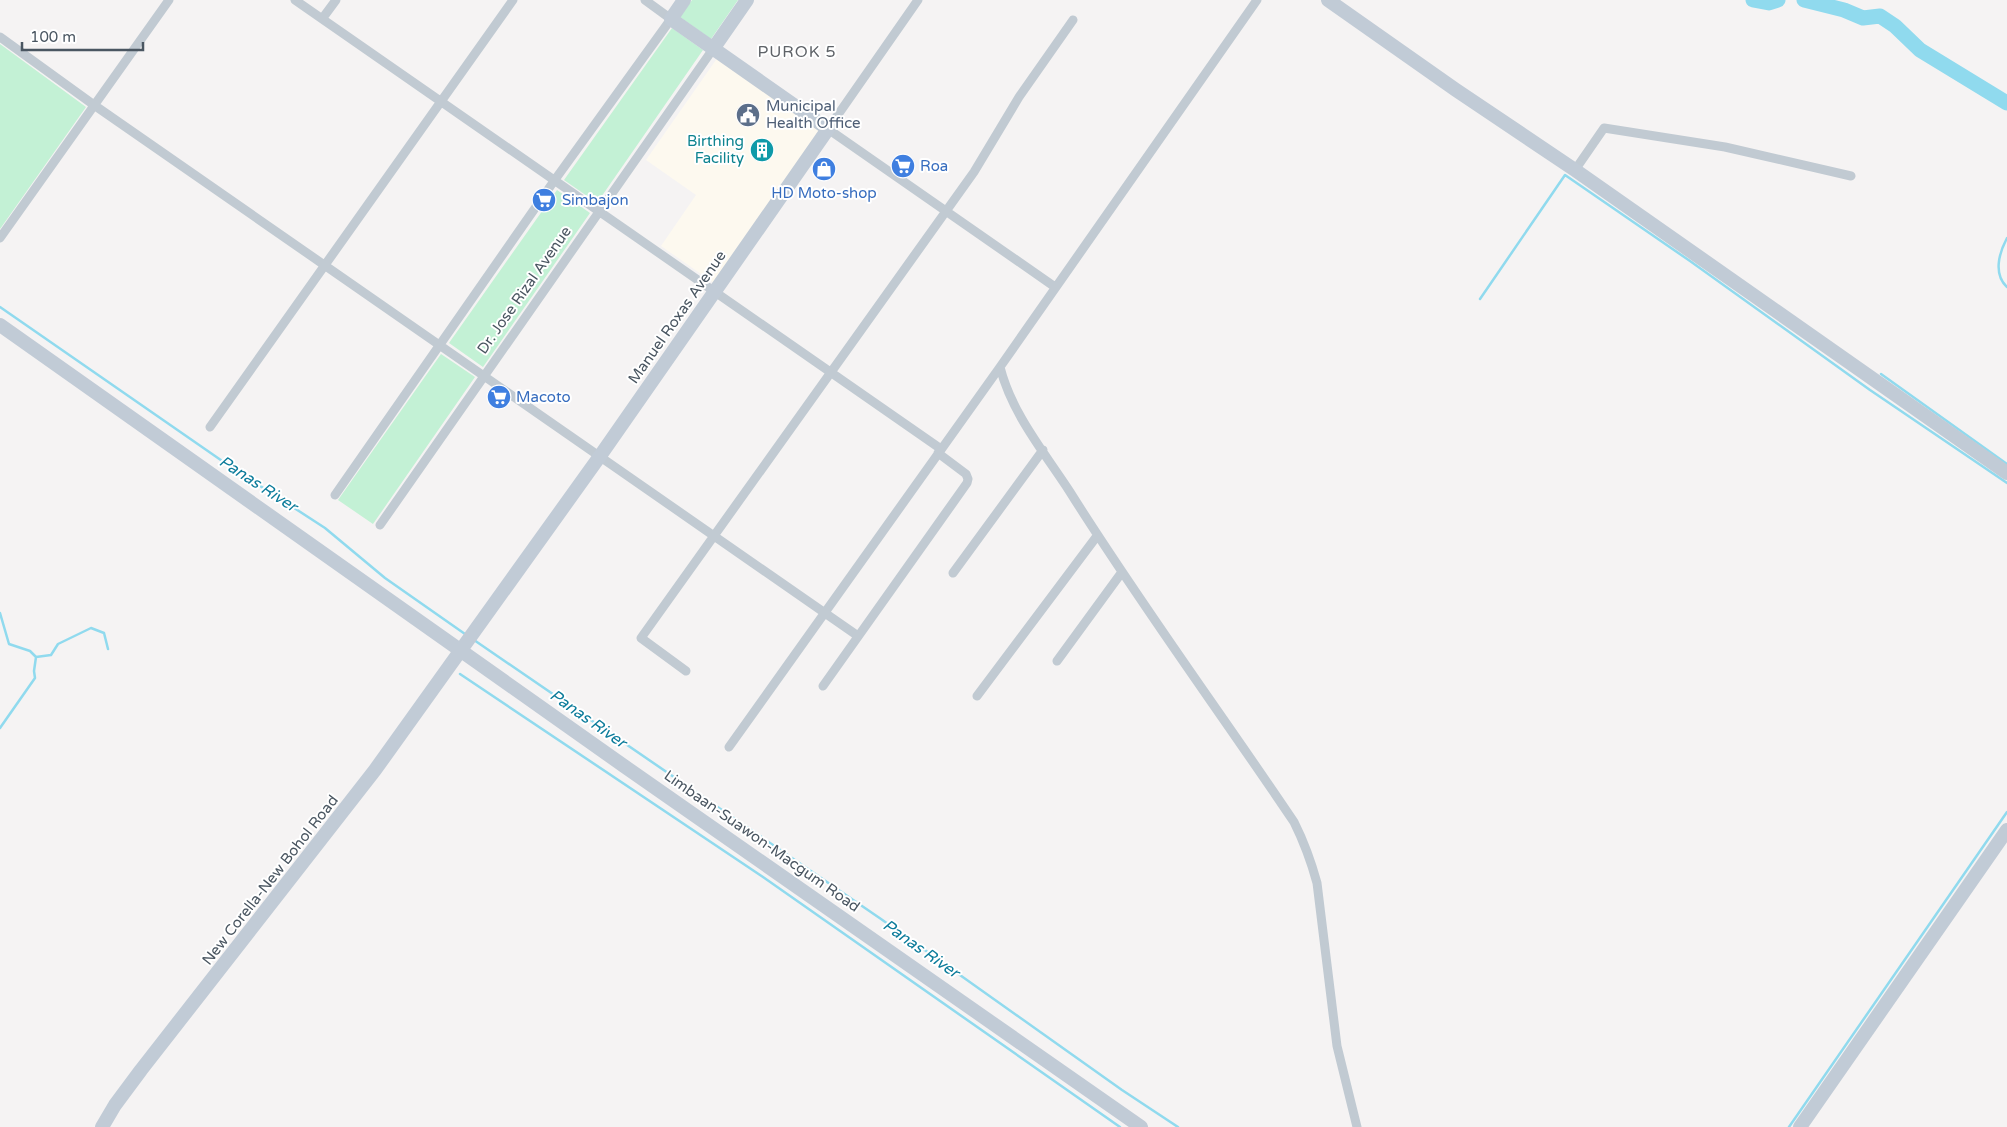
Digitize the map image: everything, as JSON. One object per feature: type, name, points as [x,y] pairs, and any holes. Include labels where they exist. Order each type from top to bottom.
[{"type":"street","points":[[0,238],[169,0]]},
{"type":"street","points":[[295,0],[831,372],[940,451],[966,474],[967,483],[823,686]]},
{"type":"street","points":[[322,20],[336,0]]},
{"type":"street","points":[[210,427],[513,0]]},
{"type":"street","points":[[645,0],[1056,287]]},
{"type":"street","points":[[335,495],[554,181],[684,0]]},
{"type":"street","name":"Dr. Jose Rizal Avenue","points":[[380,525],[747,0]]},
{"type":"street","name":"Manuel Roxas Avenue","points":[[465,647],[918,0]]},
{"type":"street","points":[[729,747],[1000,367],[1257,0]]},
{"type":"street","points":[[1328,0],[1456,90],[1575,170],[2007,473]]},
{"type":"street","points":[[686,671],[640,638],[974,172],[1042,63],[1073,20]]},
{"type":"street","points":[[0,37],[94,105],[858,636]]},
{"type":"street","points":[[1575,170],[1604,128],[1725,147],[1851,176]]},
{"type":"street","name":"Limbaan-Suawon-Macgum Road","points":[[0,325],[465,647],[1142,1127]]},
{"type":"street","points":[[1000,367],[1014,406],[1097,536],[1294,822],[1310,858],[1317,883],[1337,1046],[1357,1127]]},
{"type":"street","points":[[953,574],[1043,450]]},
{"type":"street","points":[[977,696],[1097,536]]},
{"type":"street","points":[[1058,661],[1122,572]]},
{"type":"street","name":"New Corella-New Bohol Road","points":[[102,1127],[115,1105],[376,770],[465,647]]},
{"type":"street","points":[[1800,1127],[2007,830]]},
{"type":"shaded area","points":[[718,57],[820,129],[714,283],[661,246],[696,195],[646,160]]},
{"type":"green space","points":[[692,0],[738,0],[711,39],[680,17]]},
{"type":"green space","points":[[672,28],[703,50],[597,203],[564,180]]},
{"type":"green space","points":[[0,44],[86,107],[0,229]]},
{"type":"green space","points":[[557,190],[590,213],[483,367],[449,343]]},
{"type":"green space","points":[[441,354],[475,377],[373,524],[338,500]]},
{"type":"waterway","points":[[1753,0],[1769,3],[1778,0]]},
{"type":"waterway","points":[[1804,0],[1844,10],[1863,18],[1880,16],[1895,26],[1920,50],[2007,103]]},
{"type":"waterway","points":[[1480,299],[1565,175],[1690,261],[1870,390],[2007,483]]},
{"type":"waterway","points":[[2007,238],[1999,263],[2000,276],[2007,287]]},
{"type":"waterway","name":"Panas River","points":[[0,307],[228,465],[325,528],[385,578],[465,634]]},
{"type":"waterway","points":[[1881,374],[2007,464]]},
{"type":"waterway","points":[[0,613],[9,644],[30,651],[36,657]]},
{"type":"waterway","points":[[36,657],[51,655],[58,644],[91,628],[104,633],[108,649]]},
{"type":"waterway","name":"Panas River","points":[[474,640],[881,919],[1122,1090],[1178,1127]]},
{"type":"waterway","points":[[0,728],[35,678],[36,657]]},
{"type":"waterway","points":[[460,674],[763,877],[1120,1127]]},
{"type":"waterway","points":[[1789,1127],[2007,812]]},
{"type":"place","name":"Municipal Health Office","points":[[748,115]]},
{"type":"place","name":"Birthing Facility","points":[[762,150]]},
{"type":"place","name":"Roa","points":[[903,166]]},
{"type":"place","name":"HD Moto-shop","points":[[824,169]]},
{"type":"place","name":"Simbajon","points":[[544,200]]},
{"type":"place","name":"Macoto","points":[[499,397]]},
{"type":"district","name":"PUROK 5","points":[[797,52]]}]
